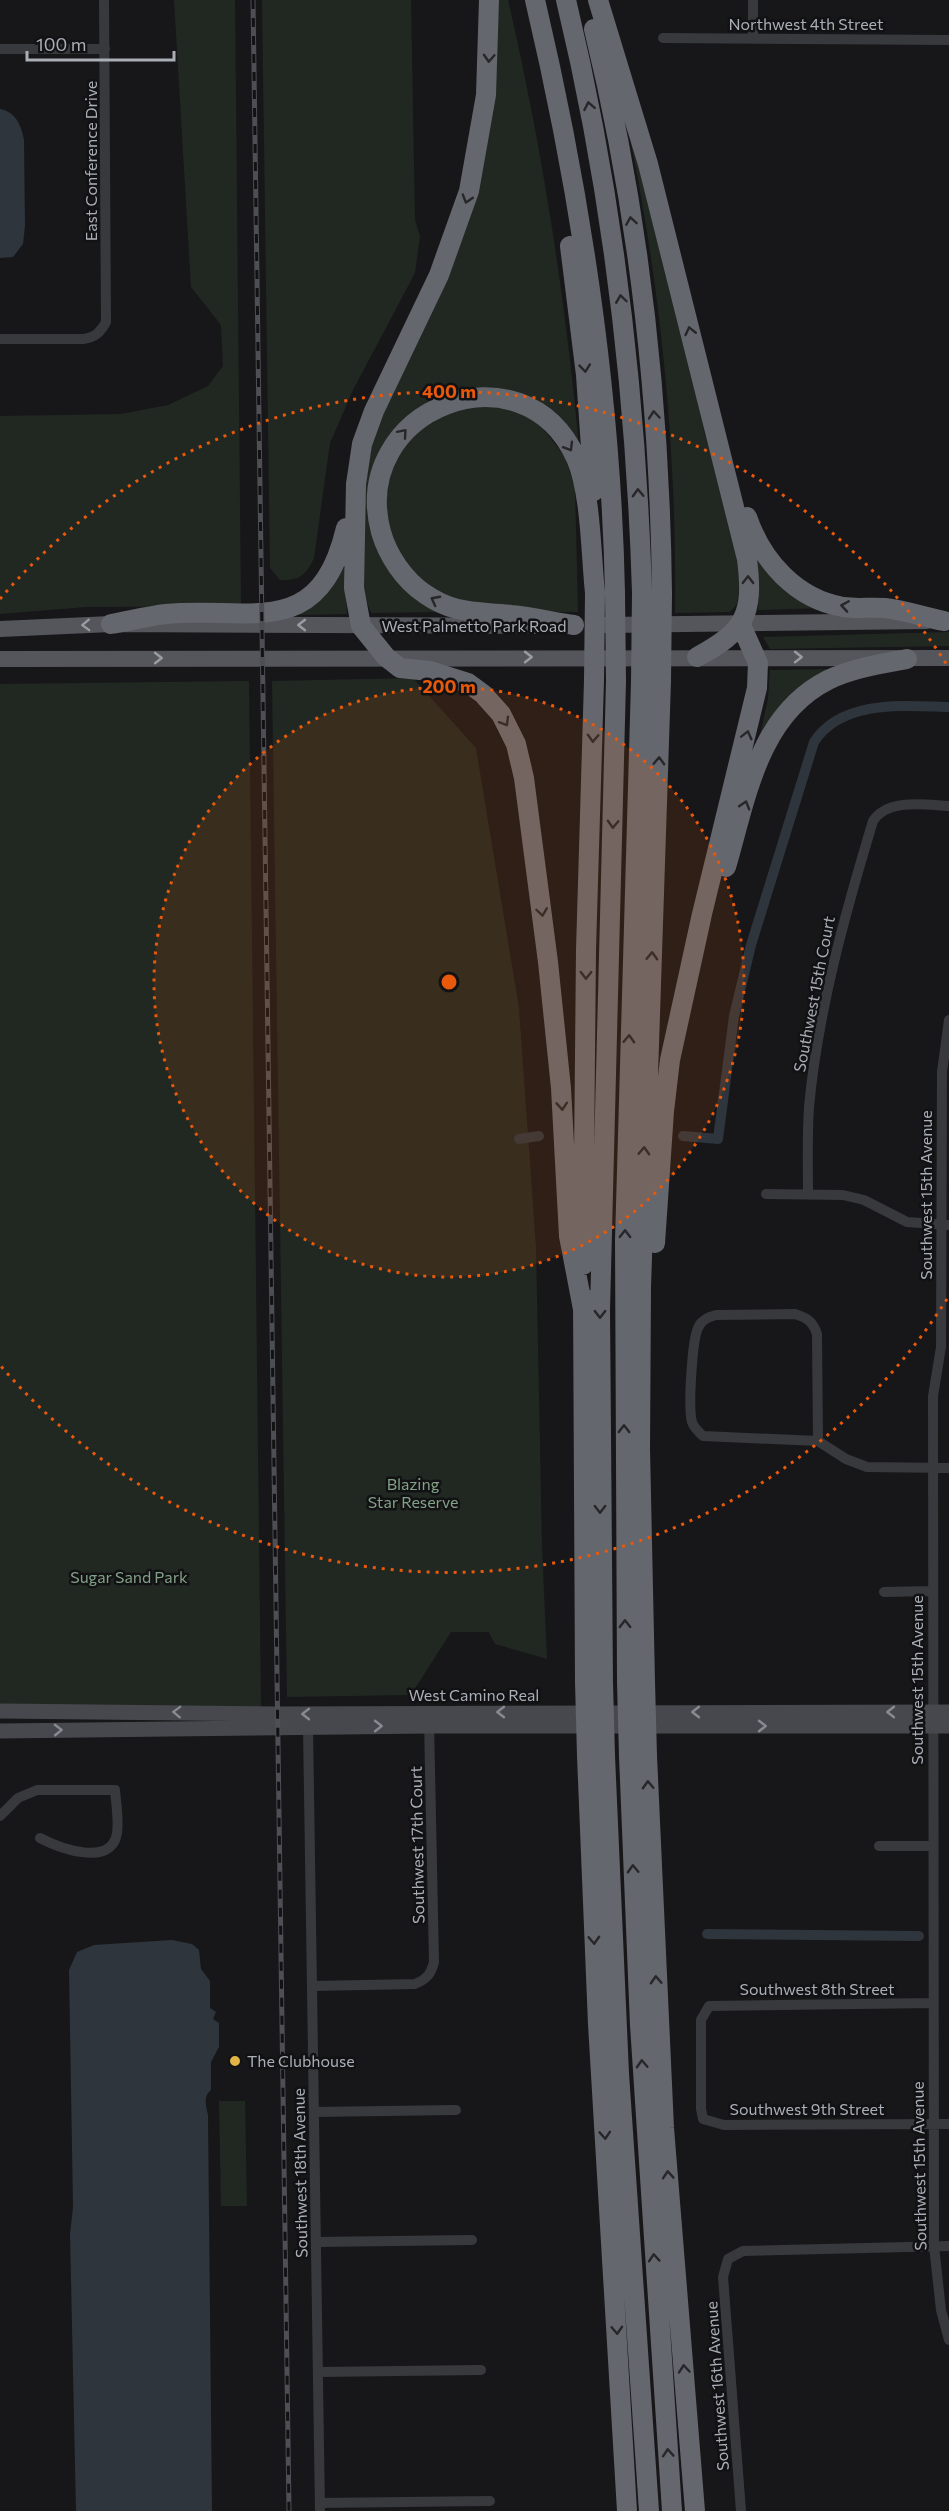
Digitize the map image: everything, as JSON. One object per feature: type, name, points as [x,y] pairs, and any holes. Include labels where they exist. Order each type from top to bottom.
[{"type":"highway","points":[[489,0],[490,39],[485,107],[469,191],[439,275],[368,426],[362,444],[356,484],[353,575],[361,626],[386,657],[400,668],[430,671],[468,683],[483,694],[501,714],[516,744],[524,777],[548,962],[562,1100],[569,1236],[583,1309]]},
{"type":"highway","points":[[522,0],[565,212],[582,340],[592,447],[597,555],[605,593]]},
{"type":"highway","points":[[535,0],[567,150],[595,321],[607,429],[614,568],[605,593],[594,680],[586,950],[583,1309],[596,1756],[597,1990],[627,2511]]},
{"type":"highway","points":[[566,0],[599,157],[622,309],[661,681],[642,1232],[640,1438],[642,1503]]},
{"type":"highway","points":[[587,0],[606,82],[632,222],[646,329],[657,473],[650,593],[641,681],[624,1240],[638,1756],[643,2078],[672,2511]]},
{"type":"highway","points":[[598,0],[648,164],[747,559],[748,592],[741,625],[726,640],[697,657]]},
{"type":"highway","points":[[703,388],[750,526],[766,555],[784,577],[805,593],[840,607],[885,608],[946,620]]},
{"type":"highway","points":[[574,625],[511,614],[464,612],[433,599],[410,581],[387,549],[378,514],[380,477],[397,440],[428,412],[448,402],[468,398],[509,400],[547,420],[570,447],[581,474],[605,593],[616,681],[600,1310],[594,1682]]},
{"type":"highway","points":[[592,447],[614,568]]},
{"type":"highway","points":[[111,624],[167,614],[272,614],[298,603],[324,581],[335,561],[356,484]]},
{"type":"highway","points":[[636,1682],[642,1503],[650,1400],[652,1286],[664,1111],[670,1060],[692,959],[755,702],[759,675],[756,657],[741,625]]},
{"type":"highway","points":[[692,959],[709,922],[758,763],[775,728],[800,700],[830,679],[860,669],[907,659]]},
{"type":"highway","points":[[596,1756],[649,2511]]},
{"type":"highway","points":[[638,1756],[695,2511]]},
{"type":"main road","name":"West Palmetto Park Road","points":[[0,629],[111,624],[741,625],[946,620]]},
{"type":"main road","name":"West Palmetto Park Road","points":[[0,659],[949,658]]},
{"type":"street","name":"East Conference Drive","points":[[0,339],[83,339],[101,331],[106,321],[105,0]]},
{"type":"street","points":[[753,0],[753,39]]},
{"type":"street","name":"Northwest 4th Street","points":[[663,39],[949,40]]},
{"type":"street","points":[[0,49],[105,49]]},
{"type":"street","name":"Southwest 15th Court","points":[[808,1194],[809,1110],[812,1082],[836,953],[873,821],[884,809],[901,805],[949,806]]},
{"type":"street","name":"Southwest 15th Avenue","points":[[949,1020],[942,1072],[945,1104],[945,1347],[933,1396],[932,1468],[934,2246],[941,2310],[949,2340]]},
{"type":"street","points":[[766,1194],[854,1197],[907,1222],[945,1225]]},
{"type":"street","points":[[818,1441],[817,1334],[814,1324],[806,1317],[795,1314],[716,1315],[706,1318],[698,1326],[695,1335],[691,1389],[691,1419],[695,1429],[704,1436],[818,1441],[846,1459],[867,1467],[949,1468]]},
{"type":"street","points":[[884,1592],[933,1591]]},
{"type":"street","name":"West Camino Real","points":[[0,1711],[277,1714],[429,1719],[932,1719],[949,1712]]},
{"type":"street","name":"West Camino Real","points":[[0,1731],[308,1727],[429,1719]]},
{"type":"street","name":"Southwest 17th Court","points":[[313,1986],[415,1984],[428,1976],[434,1962],[429,1719]]},
{"type":"street","name":"West Camino Real","points":[[932,1719],[949,1726]]},
{"type":"street","name":"Southwest 18th Avenue","points":[[308,1727],[320,2507]]},
{"type":"street","points":[[0,1816],[18,1798],[37,1790],[115,1790],[118,1832],[114,1845],[108,1849],[98,1853],[63,1850],[40,1838]]},
{"type":"street","points":[[879,1846],[933,1846]]},
{"type":"street","name":"Southwest 8th Street","points":[[703,2119],[701,2020],[709,2006],[716,2004],[933,2003]]},
{"type":"street","points":[[314,2112],[456,2110]]},
{"type":"street","name":"Southwest 9th Street","points":[[703,2119],[724,2125],[949,2124]]},
{"type":"street","points":[[316,2242],[472,2240]]},
{"type":"street","points":[[934,2246],[949,2246]]},
{"type":"street","name":"Southwest 16th Avenue","points":[[741,2511],[723,2277],[728,2259],[743,2252],[934,2246]]},
{"type":"street","points":[[318,2373],[481,2370]]},
{"type":"street","points":[[320,2507],[490,2501]]},
{"type":"green space","points":[[174,0],[235,0],[241,606],[86,607],[0,614],[0,416],[121,414],[168,405],[208,386],[223,366],[221,325],[191,287]]},
{"type":"green space","points":[[262,0],[411,0],[415,220],[420,236],[415,273],[353,390],[330,443],[314,558],[301,576],[287,580],[280,580],[270,568]]},
{"type":"green space","points":[[496,0],[508,0],[542,166],[567,333],[579,446],[561,423],[518,398],[415,415],[373,514],[438,612],[371,613],[360,583],[362,484],[371,436],[451,263]]},
{"type":"green space","points":[[639,141],[705,435],[726,505],[741,576],[737,604],[730,612],[675,613],[670,436],[659,318],[631,143]]},
{"type":"green space","points":[[466,405],[505,407],[539,423],[565,457],[575,488],[578,612],[493,611],[463,607],[415,581],[385,524],[388,471],[411,432]]},
{"type":"green space","points":[[755,551],[822,608],[758,610],[759,590]]},
{"type":"green space","points":[[344,566],[347,614],[292,615],[321,597]]},
{"type":"green space","points":[[949,632],[949,646],[770,649],[763,637]]},
{"type":"green space","points":[[836,669],[759,740],[768,699],[770,670]]},
{"type":"green space","name":"Blazing Star Reserve","points":[[413,678],[476,748],[519,1008],[536,1247],[542,1546],[547,1659],[495,1644],[489,1632],[451,1632],[411,1695],[287,1697],[272,681]]},
{"type":"green space","name":"Sugar Sand Park","points":[[249,681],[261,1709],[0,1708],[0,684]]},
{"type":"green space","points":[[219,2101],[245,2101],[247,2206],[221,2206]]},
{"type":"shaded area","points":[[0,109],[14,116],[24,140],[25,226],[23,244],[13,257],[0,258]]},
{"type":"shaded area","points":[[172,1940],[192,1944],[199,1950],[201,1969],[210,1981],[210,2008],[216,2012],[213,2019],[219,2023],[219,2047],[211,2062],[211,2090],[206,2101],[212,2511],[76,2511],[70,2234],[73,2207],[69,1970],[77,1952],[94,1945]]},
{"type":"waterway","points":[[683,1136],[718,1139],[734,1016],[751,945],[814,742],[826,728],[841,718],[857,712],[894,706],[949,707]]},
{"type":"waterway","points":[[519,1139],[539,1136]]},
{"type":"waterway","points":[[707,1934],[919,1936]]},
{"type":"railway","points":[[253,0],[289,2511]]},
{"type":"place","name":"The Clubhouse","points":[[235,2061]]}]
